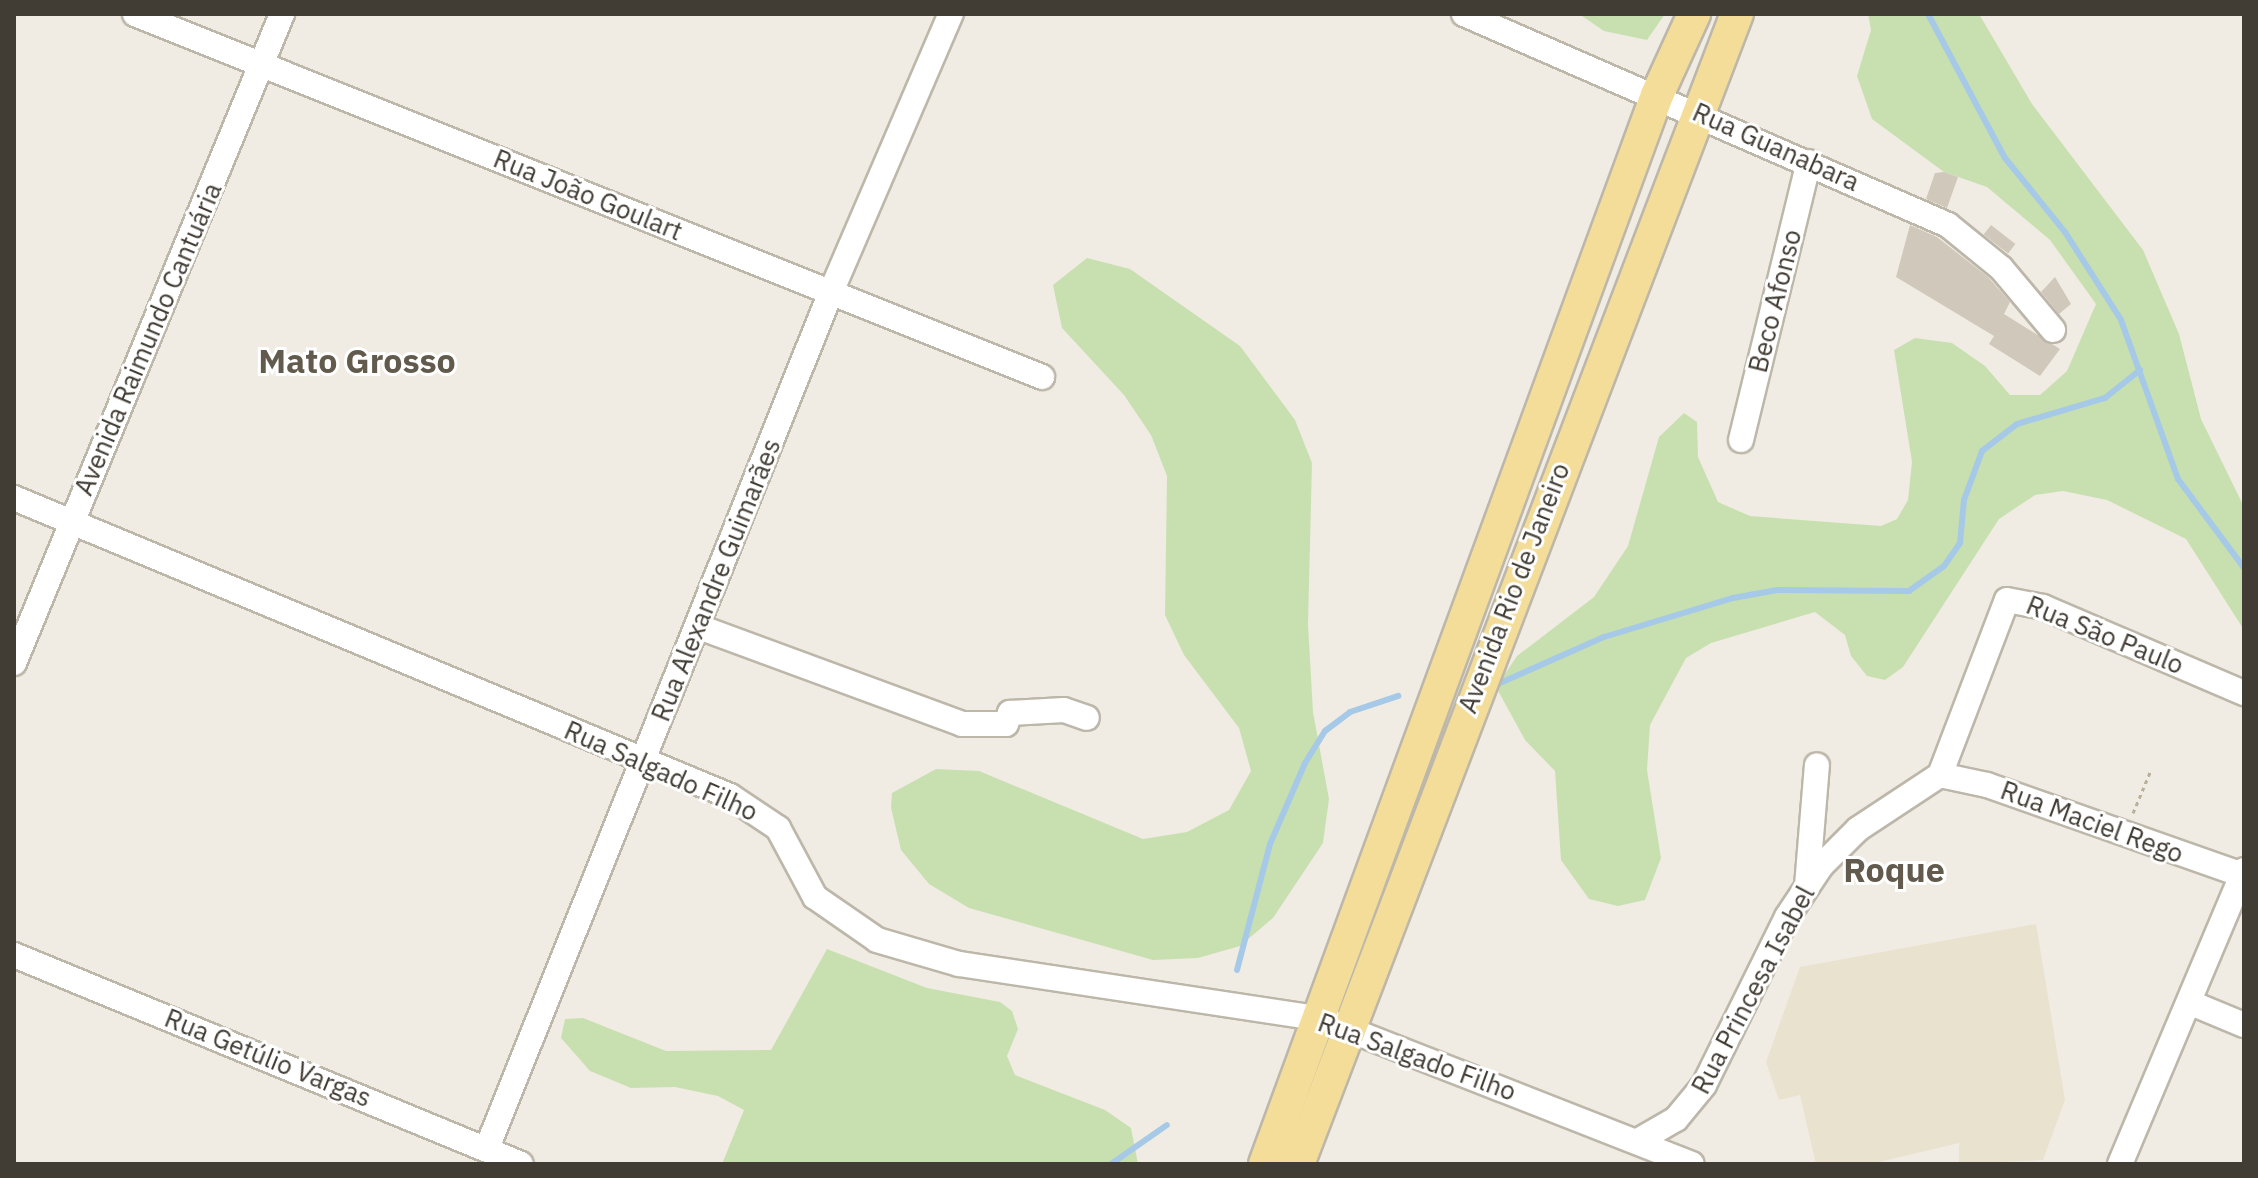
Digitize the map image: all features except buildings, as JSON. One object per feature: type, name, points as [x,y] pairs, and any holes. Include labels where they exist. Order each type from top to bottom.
[{"type":"main road","name":"Avenida Rio de Janeiro","points":[[1298,1164],[1336,1024],[1657,95],[1694,14]]},
{"type":"main road","name":"Avenida Rio de Janeiro","points":[[1265,1164],[1336,1024],[1737,14]]},
{"type":"street","name":"Rua João Goulart","points":[[135,14],[1042,377]]},
{"type":"street","name":"Avenida Raimundo Cantuária","points":[[14,663],[282,14]]},
{"type":"street","name":"Rua Alexandre Guimarães","points":[[487,1148],[699,627],[831,292],[951,14]]},
{"type":"street","name":"Rua Guanabara","points":[[1464,14],[1696,111],[1948,225],[2001,268],[2053,330]]},
{"type":"street","name":"Beco Afonso","points":[[1741,440],[1809,162]]},
{"type":"street","name":"Rua Salgado Filho","points":[[14,498],[643,759],[758,811],[778,828],[815,897],[877,940],[959,964],[1336,1024],[1638,1141],[1687,1163]]},
{"type":"street","name":"Rua São Paulo","points":[[1940,775],[2007,600],[2043,607],[2244,693]]},
{"type":"street","points":[[699,627],[962,724],[1006,724],[1010,713],[1064,710],[1087,718]]},
{"type":"street","points":[[1807,886],[1817,765]]},
{"type":"street","name":"Rua Maciel Rego","points":[[1940,775],[1987,785],[2124,835],[2243,872]]},
{"type":"street","name":"Rua Princesa Isabel","points":[[1638,1141],[1676,1119],[1704,1085],[1807,886],[1858,829],[1940,775]]},
{"type":"street","points":[[2120,1164],[2191,1003],[2243,872]]},
{"type":"street","name":"Rua Getúlio Vargas","points":[[14,955],[521,1164]]},
{"type":"street","points":[[2191,1003],[2244,1025]]},
{"type":"path","points":[[2124,835],[2151,770]]},
{"type":"shaded area","points":[[2036,924],[2065,1100],[2043,1160],[1959,1164],[1959,1143],[1871,1164],[1816,1164],[1800,1095],[1779,1100],[1766,1062],[1800,967]]},
{"type":"green space","points":[[1579,14],[1665,14],[1647,40],[1604,31]]},
{"type":"green space","points":[[1868,14],[1979,14],[2032,104],[2143,250],[2179,334],[2201,419],[2244,507],[2244,630],[2186,539],[2107,500],[2063,491],[2035,495],[1999,519],[1903,667],[1885,680],[1867,676],[1851,656],[1845,635],[1815,612],[1711,643],[1686,658],[1650,725],[1647,770],[1661,858],[1645,900],[1618,906],[1589,899],[1561,860],[1555,771],[1525,740],[1496,687],[1517,656],[1594,597],[1628,546],[1659,437],[1684,413],[1697,422],[1698,457],[1718,502],[1750,516],[1881,526],[1897,519],[1908,500],[1912,462],[1894,350],[1915,338],[1952,343],[1985,366],[2010,395],[2040,395],[2067,371],[2096,304],[2050,240],[1987,187],[1944,172],[1872,119],[1857,76],[1871,30]]},
{"type":"green space","points":[[1087,258],[1130,269],[1240,346],[1295,420],[1312,463],[1308,624],[1313,712],[1329,799],[1323,843],[1273,918],[1240,946],[1198,958],[1153,960],[969,908],[929,884],[901,850],[891,808],[892,793],[936,769],[979,771],[1143,839],[1187,832],[1229,810],[1251,771],[1239,728],[1184,655],[1165,615],[1167,476],[1151,435],[1124,395],[1062,328],[1053,285]]},
{"type":"green space","points":[[827,949],[927,988],[1000,1002],[1012,1011],[1018,1029],[1007,1056],[1015,1075],[1105,1110],[1131,1128],[1138,1164],[722,1164],[744,1110],[718,1096],[675,1087],[631,1088],[590,1071],[561,1038],[565,1019],[583,1018],[666,1051],[771,1050]]},
{"type":"waterway","points":[[1928,14],[2005,158],[2065,232],[2121,320],[2178,479],[2244,568]]},
{"type":"waterway","points":[[1491,687],[1604,637],[1733,598],[1777,590],[1909,591],[1944,566],[1960,543],[1964,500],[1982,451],[2017,424],[2105,398],[2140,370]]},
{"type":"waterway","points":[[1237,970],[1270,844],[1305,763],[1325,731],[1350,712],[1398,696]]},
{"type":"waterway","points":[[1111,1164],[1167,1125]]},
{"type":"district","name":"Mato Grosso","points":[[357,361]]},
{"type":"district","name":"Roque","points":[[1894,870]]}]
